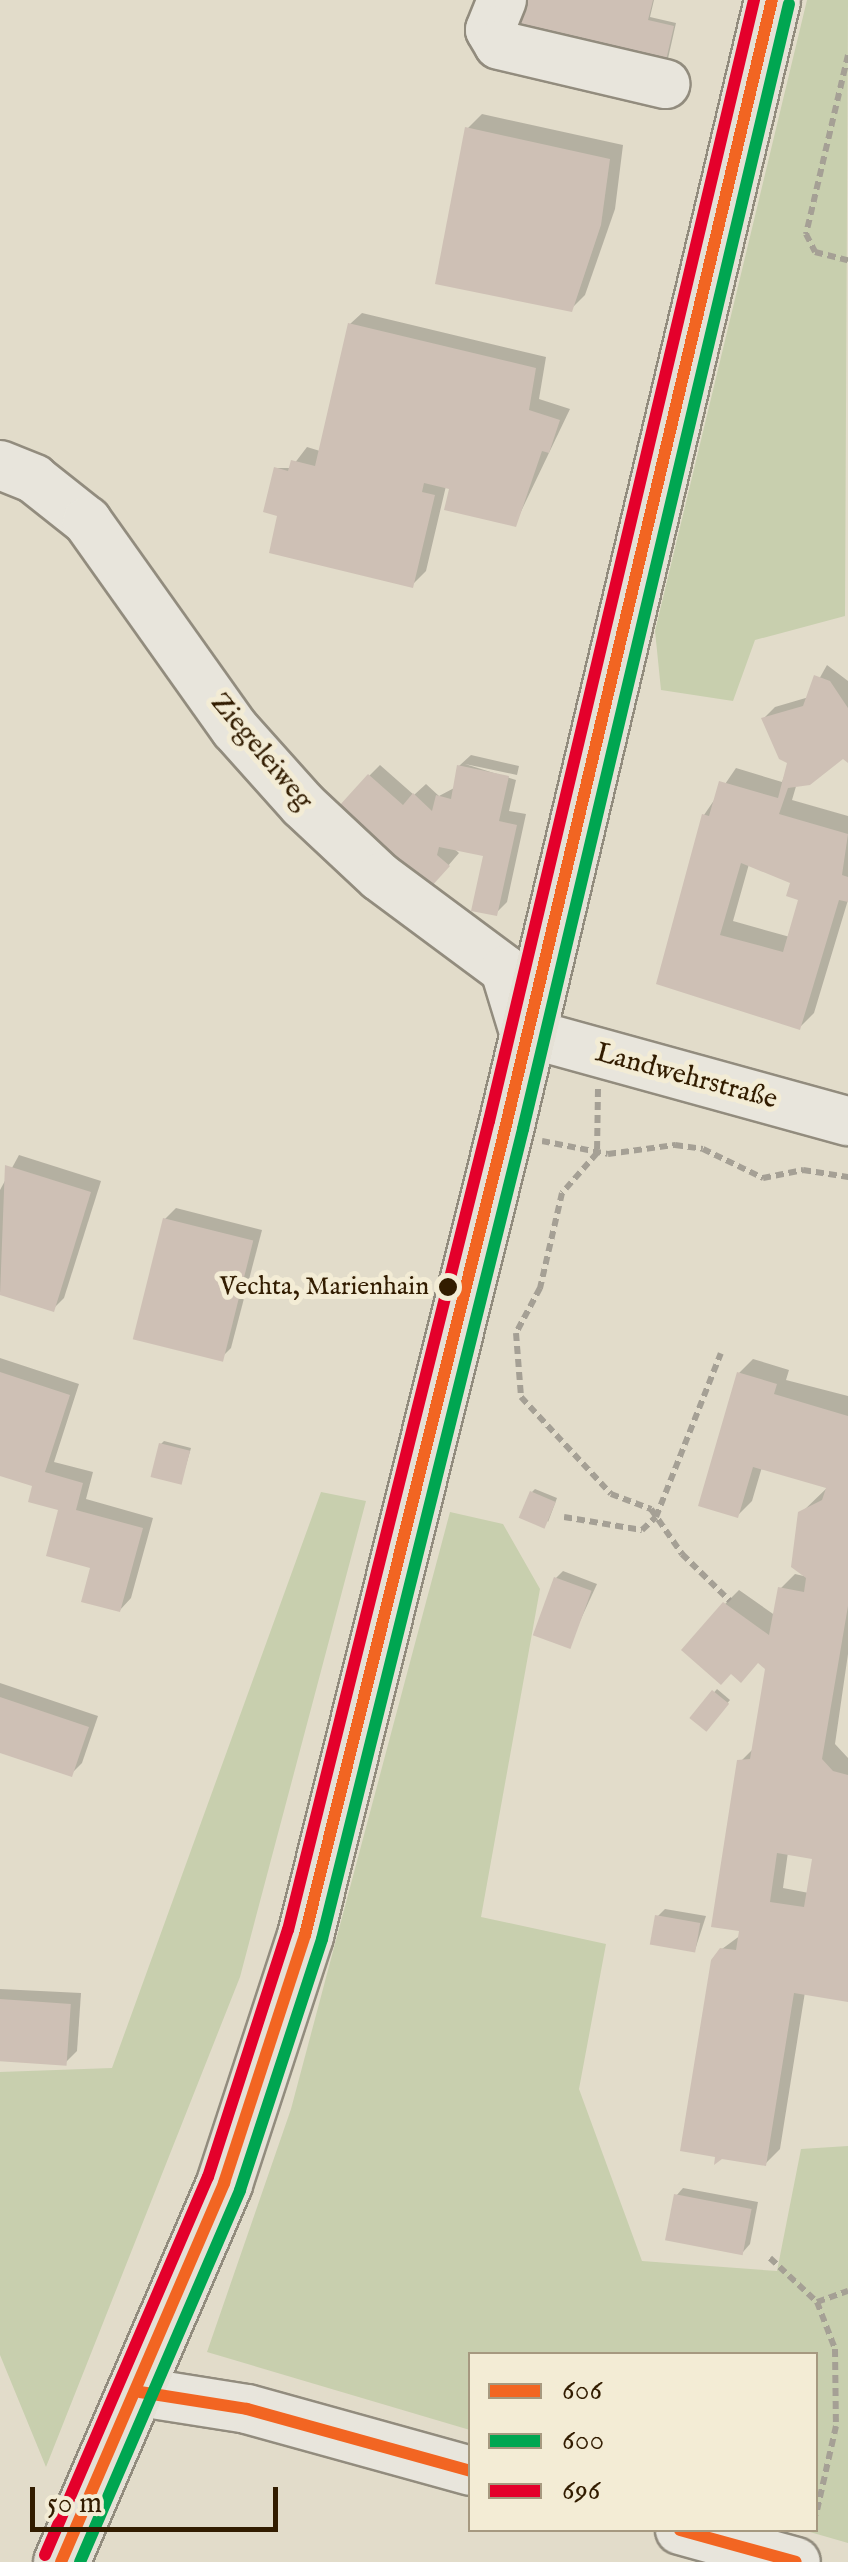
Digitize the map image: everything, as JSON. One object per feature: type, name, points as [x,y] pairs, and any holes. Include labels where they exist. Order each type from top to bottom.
[{"type":"main road","points":[[62,2562],[140,2392],[224,2184],[305,1936],[506,1125],[524,1032],[772,0]]},
{"type":"street","points":[[502,0],[490,30],[500,45],[665,84]]},
{"type":"street","name":"Ziegeleiweg","points":[[0,465],[34,479],[87,521],[235,728],[303,805],[380,877],[505,970],[524,1032]]},
{"type":"street","name":"Landwehrstraße","points":[[524,1032],[848,1121]]},
{"type":"street","points":[[140,2392],[246,2410],[468,2470]]},
{"type":"street","points":[[687,2532],[796,2562]]},
{"type":"path","points":[[848,55],[806,234],[815,252],[848,260]]},
{"type":"path","points":[[607,1056],[598,1092],[597,1152],[562,1193],[540,1288],[516,1333],[521,1397],[611,1494],[656,1517],[682,1554],[730,1602]]},
{"type":"path","points":[[506,1125],[558,1148],[597,1152],[675,1145],[703,1149],[763,1178],[803,1170],[848,1177]]},
{"type":"path","points":[[564,1517],[642,1530],[656,1517],[721,1353]]},
{"type":"path","points":[[770,2258],[817,2302],[835,2349],[836,2426],[818,2506]]},
{"type":"path","points":[[817,2302],[848,2291]]},
{"type":"green space","points":[[807,0],[848,0],[845,616],[755,640],[733,701],[661,690],[655,631]]},
{"type":"green space","points":[[321,1492],[366,1501],[240,1977],[46,2467],[0,2355],[0,2072],[112,2068]]},
{"type":"green space","points":[[450,1512],[503,1524],[540,1589],[481,1917],[606,1944],[579,2089],[642,2261],[777,2271],[801,2149],[848,2146],[848,2543],[810,2532],[818,2532],[818,2352],[468,2352],[468,2429],[207,2352],[291,2109]]},
{"type":"building","points":[[523,0],[653,0],[648,20],[674,26],[664,69],[515,33]]},
{"type":"building","points":[[465,127],[610,159],[601,225],[572,312],[435,284]]},
{"type":"building","points":[[348,323],[536,368],[529,410],[560,420],[549,453],[542,451],[516,527],[444,510],[449,489],[424,483],[422,492],[435,495],[413,588],[269,553],[277,516],[263,512],[274,467],[288,471],[291,460],[315,466]]},
{"type":"building","points":[[814,675],[830,681],[848,708],[848,763],[843,759],[810,785],[788,788],[779,814],[848,834],[842,875],[848,877],[848,902],[839,900],[800,1030],[656,984],[702,814],[709,816],[719,781],[778,798],[787,763],[779,759],[761,718],[803,706]],"holes":[[[741,863],[790,883],[786,896],[798,900],[783,952],[720,935]]]},
{"type":"building","points":[[457,765],[509,776],[499,821],[517,825],[497,916],[471,911],[483,856],[439,847],[437,855],[450,866],[430,888],[339,806],[368,774],[403,805],[413,793],[432,811],[436,795],[451,799]]},
{"type":"building","points":[[5,1165],[91,1192],[54,1312],[0,1295]]},
{"type":"building","points":[[163,1218],[253,1240],[223,1362],[133,1339]]},
{"type":"building","points":[[0,1372],[70,1395],[45,1472],[83,1483],[76,1510],[143,1528],[120,1612],[81,1602],[90,1568],[46,1556],[58,1510],[28,1502],[32,1486],[0,1476]]},
{"type":"building","points":[[737,1372],[777,1384],[774,1394],[848,1416],[848,1606],[822,1759],[833,1771],[848,1775],[848,2002],[794,1993],[766,2166],[722,2159],[714,2165],[715,2157],[680,2151],[711,1960],[720,1948],[736,1950],[739,1931],[711,1927],[737,1760],[750,1759],[765,1669],[758,1663],[741,1683],[731,1674],[721,1685],[681,1650],[723,1602],[769,1635],[778,1587],[804,1592],[806,1578],[791,1567],[798,1512],[822,1500],[826,1488],[753,1467],[738,1518],[698,1506]],"holes":[[[777,1853],[812,1859],[804,1907],[770,1902]]]},
{"type":"building","points":[[159,1443],[190,1451],[182,1485],[151,1477]]},
{"type":"building","points":[[530,1491],[556,1502],[544,1529],[519,1518]]},
{"type":"building","points":[[554,1577],[592,1591],[570,1649],[533,1635]]},
{"type":"building","points":[[712,1690],[729,1704],[706,1732],[689,1718]]},
{"type":"building","points":[[0,1697],[89,1727],[72,1777],[0,1753]]},
{"type":"building","points":[[655,1915],[700,1923],[695,1953],[650,1945]]},
{"type":"building","points":[[0,1999],[71,2004],[67,2066],[0,2061]]},
{"type":"building","points":[[674,2194],[752,2209],[743,2255],[665,2240]]},
{"type":"transit line","name":"696","points":[[45,2555],[208,2177],[288,1930],[489,1121],[754,0]]},
{"type":"transit line","name":"606","points":[[61,2562],[224,2183],[305,1935],[506,1125],[772,0]]},
{"type":"transit line","name":"600","points":[[80,2562],[240,2190],[322,1939],[523,1129],[789,4]]},
{"type":"transit line","name":"606","points":[[140,2392],[247,2409],[468,2470]]},
{"type":"transit line","name":"606","points":[[687,2532],[796,2562]]},
{"type":"place","name":"Vechta, Marienhain","points":[[448,1287]]}]
